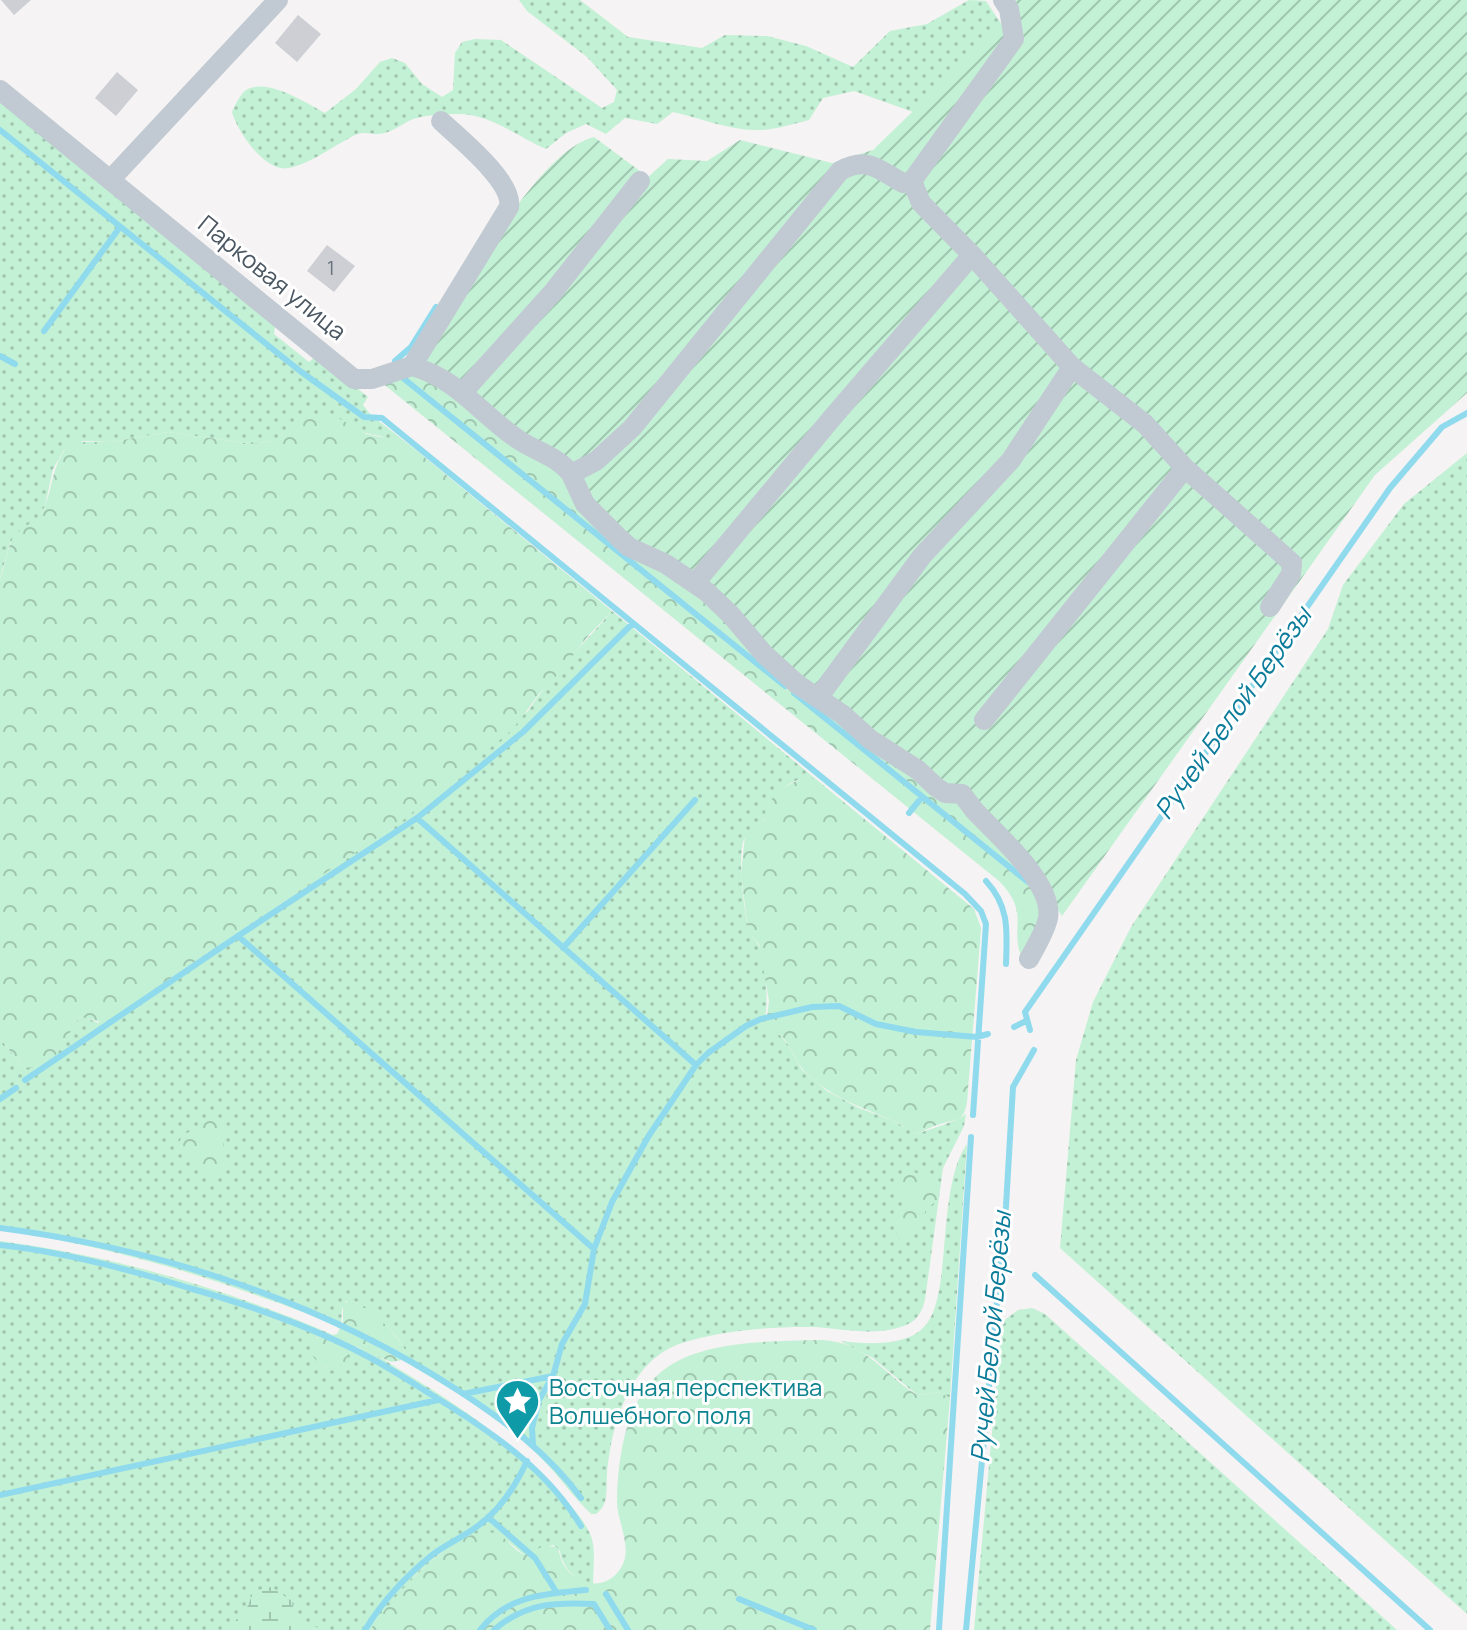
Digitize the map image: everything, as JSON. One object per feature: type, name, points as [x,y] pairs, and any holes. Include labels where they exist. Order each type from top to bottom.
[{"type":"street","points":[[111,179],[278,0]]},
{"type":"street","points":[[571,474],[596,461],[632,428],[840,171],[856,163],[869,165],[903,183],[912,181],[1014,39],[1009,9],[1003,0]]},
{"type":"street","name":"Парковая улица","points":[[0,90],[354,379],[372,379],[412,366]]},
{"type":"street","points":[[441,121],[495,174],[511,200],[412,366],[463,392],[518,440],[561,463],[571,474],[585,504],[629,547],[666,564],[719,601],[764,654],[871,740],[918,770],[945,793],[962,794],[1020,859],[1040,889],[1048,908],[1047,922],[1029,959]]},
{"type":"street","points":[[463,392],[553,292],[640,181]]},
{"type":"street","points":[[912,181],[921,203],[1072,367],[1145,424],[1185,468],[1292,563],[1291,574],[1270,607]]},
{"type":"street","points":[[695,583],[972,255]]},
{"type":"street","points":[[818,698],[922,556],[1011,460],[1072,367]]},
{"type":"street","points":[[984,720],[1185,468]]},
{"type":"green space","points":[[519,0],[580,0],[628,37],[702,48],[725,35],[767,36],[806,46],[853,67],[890,31],[927,24],[969,0],[986,1],[1006,31],[916,113],[854,91],[823,98],[809,120],[778,128],[737,128],[673,112],[657,124],[625,118],[606,134],[586,124],[566,133],[546,149],[480,117],[434,115],[413,119],[379,134],[358,134],[289,168],[271,164],[253,149],[235,120],[232,112],[238,100],[246,90],[255,87],[286,93],[325,113],[356,89],[380,62],[392,58],[405,63],[422,84],[442,97],[453,90],[455,53],[462,42],[475,39],[501,40],[602,108],[614,102],[617,90],[587,57],[527,11]]},
{"type":"green space","points":[[994,0],[1467,0],[1467,393],[1375,475],[1062,916],[1050,897],[946,789],[637,544],[588,499],[432,369],[424,356],[499,232],[547,170],[571,149],[594,137],[648,177],[668,159],[707,161],[740,140],[832,163],[873,150],[1006,21]]},
{"type":"green space","points":[[0,97],[275,326],[274,334],[309,362],[315,357],[320,358],[368,397],[363,405],[371,415],[416,450],[380,436],[297,419],[275,441],[252,444],[168,432],[111,442],[83,441],[64,450],[53,469],[45,506],[39,517],[10,543],[0,579]]},
{"type":"green space","points":[[414,371],[558,467],[655,563],[960,798],[1030,880],[1042,917],[1022,959],[1017,938],[1017,911],[1009,892],[999,881],[381,382]]},
{"type":"green space","points":[[318,414],[340,419],[366,434],[395,440],[416,450],[612,611],[539,694],[513,729],[402,821],[107,1021],[79,1018],[57,1053],[42,1066],[22,1066],[0,1038],[0,579],[11,542],[42,512],[57,465],[71,442],[111,442],[168,432],[252,444],[275,441],[297,419]]},
{"type":"green space","points":[[1467,453],[1467,1614],[1060,1248],[1076,1060],[1093,1002],[1131,927],[1328,629],[1343,585],[1404,504]]},
{"type":"green space","points":[[612,611],[817,780],[792,782],[779,792],[764,818],[745,838],[741,861],[748,928],[758,944],[764,969],[765,1017],[789,1046],[802,1070],[827,1091],[916,1134],[966,1114],[964,1126],[943,1168],[925,1300],[917,1317],[908,1324],[885,1331],[797,1327],[727,1333],[693,1339],[661,1353],[635,1381],[625,1399],[609,1456],[605,1502],[596,1514],[591,1514],[523,1441],[456,1392],[402,1360],[405,1350],[395,1335],[354,1301],[346,1301],[342,1309],[341,1329],[281,1304],[165,1266],[99,1249],[0,1230],[0,1038],[22,1066],[32,1068],[49,1060],[79,1018],[85,1017],[98,1023],[528,711]]},
{"type":"green space","points":[[808,777],[817,780],[974,909],[981,928],[980,942],[967,1102],[964,1113],[958,1119],[916,1134],[897,1122],[847,1101],[806,1073],[787,1042],[766,1024],[769,1001],[759,944],[748,931],[741,874],[745,835],[764,819],[773,797]]},
{"type":"green space","points":[[211,1119],[221,1119],[227,1124],[223,1149],[225,1166],[223,1175],[215,1180],[186,1158],[178,1145],[182,1136]]},
{"type":"green space","points":[[967,1144],[950,1398],[939,1392],[917,1395],[873,1358],[840,1341],[895,1341],[923,1328],[932,1314],[938,1293],[951,1188],[957,1164]]},
{"type":"green space","points":[[912,1172],[932,1180],[939,1199],[926,1209],[921,1224],[900,1239],[895,1225],[905,1204],[898,1192],[897,1181],[898,1177]]},
{"type":"green space","points":[[0,1241],[43,1247],[170,1276],[293,1318],[333,1335],[315,1338],[316,1359],[326,1368],[353,1348],[378,1356],[487,1428],[544,1477],[578,1514],[591,1536],[593,1585],[571,1573],[560,1551],[553,1545],[524,1555],[509,1542],[463,1539],[438,1555],[415,1576],[370,1630],[0,1630]]},
{"type":"green space","points":[[350,1300],[381,1320],[395,1335],[405,1350],[402,1360],[391,1362],[357,1347],[349,1351],[345,1362],[335,1371],[317,1361],[311,1352],[312,1342],[319,1337],[337,1334],[343,1322],[343,1304]]},
{"type":"green space","points":[[1032,1308],[1045,1314],[1397,1630],[974,1630],[1002,1322],[1018,1310]]},
{"type":"green space","points":[[822,1340],[838,1342],[863,1353],[917,1395],[939,1392],[950,1398],[930,1630],[370,1630],[392,1601],[425,1567],[443,1551],[479,1533],[499,1535],[524,1555],[544,1546],[557,1547],[563,1564],[576,1578],[592,1583],[609,1580],[622,1566],[626,1550],[617,1508],[622,1450],[633,1412],[650,1384],[672,1364],[701,1352],[735,1345]]},
{"type":"green space","points":[[271,1587],[292,1601],[298,1619],[323,1630],[225,1630],[245,1612],[254,1591]]},
{"type":"building","points":[[1,0],[31,0],[14,15]]},
{"type":"building","points":[[298,15],[321,34],[297,62],[275,43]]},
{"type":"building","points":[[117,72],[138,90],[116,116],[95,98]]},
{"type":"building","points":[[327,245],[355,266],[334,292],[307,271]]},
{"type":"waterway","points":[[0,130],[300,371],[364,417],[382,418],[633,623]]},
{"type":"waterway","points":[[44,331],[120,227]]},
{"type":"waterway","points":[[395,361],[411,347],[436,307]]},
{"type":"waterway","points":[[0,356],[15,364]]},
{"type":"waterway","points":[[403,378],[785,686]]},
{"type":"waterway","name":"Ручей Белой Берёзы","points":[[1030,1030],[1025,1012],[1390,488],[1442,427],[1467,413]]},
{"type":"waterway","points":[[25,1080],[417,818],[523,732],[633,623],[965,894],[981,911],[986,924],[973,1115]]},
{"type":"waterway","points":[[794,693],[1028,882]]},
{"type":"waterway","points":[[909,813],[922,797]]},
{"type":"waterway","points":[[563,948],[695,800]]},
{"type":"waterway","points":[[417,818],[696,1065]]},
{"type":"waterway","points":[[986,881],[1003,910],[1006,964]]},
{"type":"waterway","points":[[238,936],[594,1249]]},
{"type":"waterway","points":[[533,1445],[532,1428],[539,1400],[553,1376],[562,1344],[585,1304],[594,1249],[612,1202],[648,1137],[696,1065],[708,1053],[761,1019],[812,1007],[839,1006],[876,1024],[916,1032],[977,1037],[988,1034]]},
{"type":"waterway","points":[[1014,1027],[1026,1021]]},
{"type":"waterway","name":"Ручей Белой Берёзы","points":[[966,1630],[1006,1206],[1013,1087],[1034,1050]]},
{"type":"waterway","points":[[0,1099],[16,1088]]},
{"type":"waterway","points":[[939,1630],[971,1137]]},
{"type":"waterway","points":[[0,1228],[60,1237],[180,1265],[296,1306],[352,1331],[407,1359],[493,1414],[540,1452],[581,1498]]},
{"type":"waterway","points":[[0,1245],[72,1257],[143,1274],[257,1309],[344,1344],[407,1379],[504,1444],[539,1473],[581,1526]]},
{"type":"waterway","points":[[1035,1275],[1430,1630]]},
{"type":"waterway","points":[[463,1394],[553,1376]]},
{"type":"waterway","points":[[0,1495],[438,1400]]},
{"type":"waterway","points":[[365,1630],[413,1572],[494,1512],[513,1488],[527,1461]]},
{"type":"waterway","points":[[488,1517],[535,1558],[557,1593]]},
{"type":"waterway","points":[[480,1630],[491,1618],[528,1598],[586,1590]]},
{"type":"waterway","points":[[606,1594],[628,1630]]},
{"type":"waterway","points":[[739,1599],[814,1630]]},
{"type":"waterway","points":[[494,1630],[529,1609],[566,1603],[594,1604],[610,1630]]},
{"type":"place","name":"Восточная перспектива Волшебного поля","points":[[518,1441]]}]
